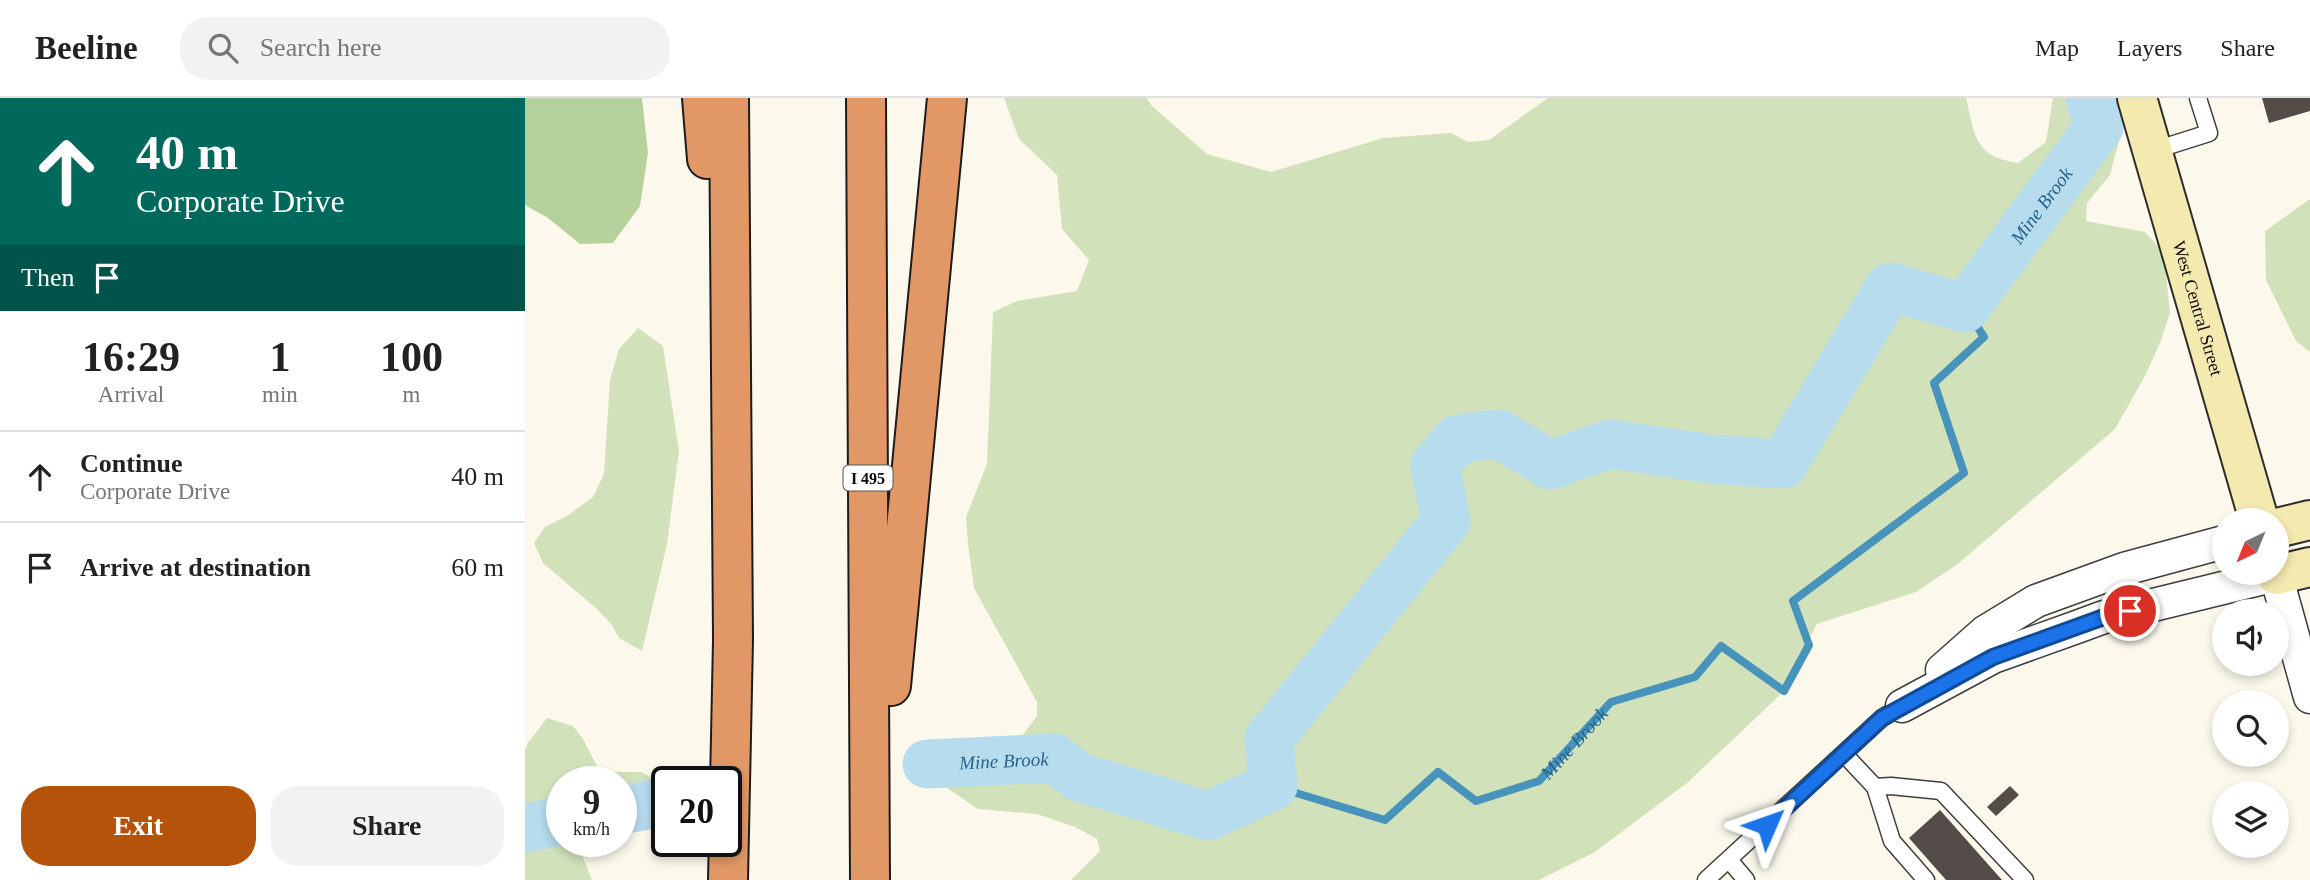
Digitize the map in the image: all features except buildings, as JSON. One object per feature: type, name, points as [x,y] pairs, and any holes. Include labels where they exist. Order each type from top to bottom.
[{"type":"highway","points":[[702,98],[733,640]]},
{"type":"highway","points":[[728,880],[733,640],[729,98]]},
{"type":"highway","name":"I 495","points":[[866,98],[870,869]]},
{"type":"highway","points":[[870,869],[886,734],[947,98]]},
{"type":"street","name":"West Central Street","points":[[2137,98],[2256,508]]},
{"type":"street","points":[[2289,525],[2310,520]]},
{"type":"street","points":[[1902,706],[1985,632],[2036,601],[2124,569],[2212,545]]},
{"type":"street","points":[[2289,582],[2310,697]]},
{"type":"street","points":[[1902,706],[1993,657],[2104,617],[2231,585]]},
{"type":"lane","points":[[2152,151],[2209,133],[2198,98]]},
{"type":"lane","points":[[1706,880],[1882,718],[1902,706]]},
{"type":"lane","points":[[1844,754],[1875,787],[1892,841],[1926,880]]},
{"type":"lane","points":[[1875,787],[1941,791],[2025,880]]},
{"type":"lane","points":[[1729,860],[1746,880]]},
{"type":"green space","points":[[525,98],[642,98],[648,153],[640,206],[613,243],[580,244],[548,218],[525,205]]},
{"type":"green space","points":[[1004,98],[1147,98],[1151,105],[1207,154],[1271,172],[1383,138],[1451,133],[1468,142],[1489,140],[1548,98],[1966,98],[1979,142],[1993,155],[2018,163],[2046,142],[2053,98],[2114,98],[2118,110],[2119,141],[2110,175],[2087,203],[2086,221],[2145,232],[2164,253],[2170,313],[2145,376],[2115,429],[1959,563],[1916,592],[1817,624],[1780,695],[1687,783],[1595,852],[1539,880],[1071,880],[1100,851],[1097,839],[1075,827],[1037,814],[978,809],[929,776],[956,746],[1012,749],[1037,716],[1037,702],[974,588],[966,517],[987,464],[993,312],[1017,301],[1077,291],[1089,260],[1062,229],[1057,175],[1019,139]]},
{"type":"green space","points":[[2310,199],[2310,352],[2296,341],[2266,280],[2265,231]]},
{"type":"green space","points":[[638,328],[663,346],[679,451],[667,544],[642,651],[619,638],[612,625],[597,609],[543,563],[534,543],[545,527],[567,516],[593,497],[604,474],[610,380],[619,349]]},
{"type":"green space","points":[[547,718],[573,726],[597,766],[546,766],[546,857],[583,857],[592,880],[525,880],[525,750]]},
{"type":"green space","points":[[637,772],[651,778],[651,807],[637,811]]},
{"type":"waterway","name":"Mine Brook","points":[[927,764],[1054,758],[1079,777],[1208,816],[1273,786],[1269,739],[1446,521],[1435,466],[1457,439],[1499,434],[1550,465],[1610,444],[1711,459],[1783,464],[1890,287],[1965,308],[2099,127],[2090,98]]},
{"type":"waterway","name":"Mine Brook","points":[[1273,786],[1385,820],[1438,772],[1476,801],[1539,781],[1611,702],[1695,677],[1721,646],[1784,691],[1809,645],[1793,601],[1964,473],[1934,383],[1984,337],[1965,308]]},
{"type":"waterway","name":"Mine Brook","points":[[637,807],[651,804]]},
{"type":"waterway","name":"Mine Brook","points":[[525,828],[546,824]]},
{"type":"route","points":[[1767,825],[1882,718],[1902,706],[1993,657],[2104,617],[2130,611]]}]
